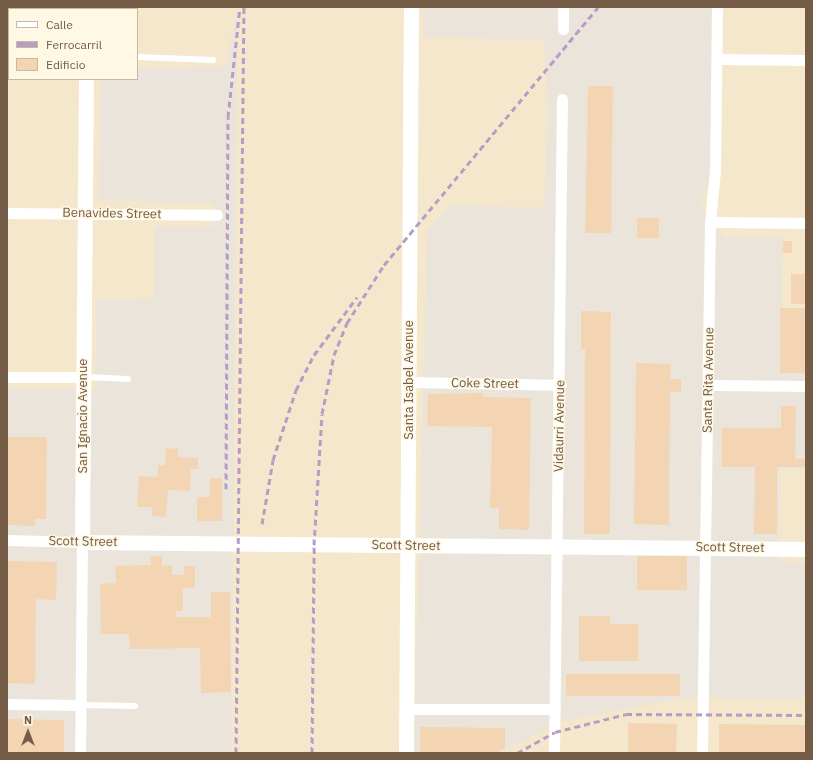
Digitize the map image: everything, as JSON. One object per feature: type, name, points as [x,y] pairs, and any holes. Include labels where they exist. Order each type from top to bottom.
[{"type":"street","name":"Santa Isabel Avenue","points":[[406,753],[407,546],[410,382],[411,7]]},
{"type":"street","points":[[563,7],[563,29]]},
{"type":"street","name":"Santa Rita Avenue","points":[[702,753],[709,385],[710,208],[715,170],[717,7]]},
{"type":"street","points":[[717,59],[806,60]]},
{"type":"street","name":"San Ignacio Avenue","points":[[80,753],[86,80]]},
{"type":"street","name":"Vidaurri Avenue","points":[[554,753],[561,385],[562,100]]},
{"type":"street","name":"Benavides Street","points":[[7,212],[217,215]]},
{"type":"street","points":[[710,222],[806,223]]},
{"type":"street","points":[[7,377],[83,377]]},
{"type":"street","name":"Coke Street","points":[[410,382],[561,385]]},
{"type":"street","points":[[709,385],[806,386]]},
{"type":"street","name":"Scott Street","points":[[7,540],[559,548],[806,549]]},
{"type":"street","points":[[7,704],[80,705]]},
{"type":"street","points":[[406,709],[555,709]]},
{"type":"lane","points":[[138,57],[213,60]]},
{"type":"lane","points":[[83,377],[128,379]]},
{"type":"lane","points":[[80,705],[135,706]]},
{"type":"shaded area","points":[[7,7],[806,7],[806,753],[7,753]]},
{"type":"shaded area","points":[[424,7],[714,7],[713,169],[700,206],[724,237],[783,237],[782,308],[806,308],[806,469],[780,469],[779,562],[806,563],[806,698],[681,698],[564,721],[499,753],[414,753],[427,230],[450,205],[544,208],[548,113],[544,40],[423,37]]},
{"type":"shaded area","points":[[238,8],[231,753],[7,753],[7,388],[96,389],[96,300],[154,299],[154,227],[212,227],[212,203],[99,200],[100,80],[138,80],[138,68],[226,67]]},
{"type":"building","points":[[588,86],[613,86],[611,233],[585,233]]},
{"type":"building","points":[[637,218],[659,218],[659,238],[637,238]]},
{"type":"building","points":[[783,241],[792,241],[792,253],[783,253]]},
{"type":"building","points":[[791,274],[806,274],[806,304],[791,304]]},
{"type":"building","points":[[780,308],[806,308],[806,373],[780,373]]},
{"type":"building","points":[[581,311],[611,312],[610,534],[584,534],[585,349],[581,349]]},
{"type":"building","points":[[636,363],[671,364],[670,379],[681,379],[681,392],[670,392],[669,525],[634,524]]},
{"type":"building","points":[[483,393],[483,397],[531,398],[529,530],[499,529],[499,508],[490,508],[492,427],[427,426],[428,394]]},
{"type":"building","points":[[781,406],[796,406],[795,459],[806,459],[806,467],[777,467],[777,534],[754,534],[755,467],[722,467],[722,428],[781,428]]},
{"type":"building","points":[[7,437],[47,437],[46,519],[35,519],[35,526],[7,525]]},
{"type":"building","points":[[166,448],[178,449],[178,457],[198,458],[198,469],[191,469],[190,491],[168,490],[166,517],[152,516],[152,507],[137,507],[139,476],[158,477],[158,465],[165,466]]},
{"type":"building","points":[[210,478],[222,478],[222,521],[197,521],[197,497],[210,497]]},
{"type":"building","points":[[151,556],[162,556],[162,566],[172,565],[172,575],[184,575],[184,566],[195,566],[195,588],[183,588],[183,611],[176,611],[176,617],[211,617],[211,592],[230,592],[231,692],[201,693],[200,648],[130,649],[129,634],[101,634],[100,584],[116,583],[115,566],[151,565]]},
{"type":"building","points":[[637,556],[687,556],[687,590],[637,590]]},
{"type":"building","points":[[7,561],[57,562],[56,600],[36,599],[35,684],[7,683]]},
{"type":"building","points":[[579,616],[610,616],[610,624],[638,624],[638,661],[579,661]]},
{"type":"building","points":[[566,674],[680,674],[680,696],[566,696]]},
{"type":"building","points":[[7,719],[64,720],[64,753],[7,753]]},
{"type":"building","points":[[628,723],[677,724],[676,753],[628,752]]},
{"type":"building","points":[[719,724],[806,725],[806,753],[719,753]]},
{"type":"building","points":[[420,727],[505,728],[505,748],[496,753],[420,753]]},
{"type":"railway","points":[[226,489],[228,117],[240,7]]},
{"type":"railway","points":[[236,753],[244,7]]},
{"type":"railway","points":[[312,753],[314,545],[322,414],[334,355],[347,323],[384,265],[598,7]]},
{"type":"railway","points":[[262,524],[273,460],[296,390],[314,355],[357,297]]},
{"type":"railway","points":[[517,753],[555,732],[626,714],[806,715]]}]
